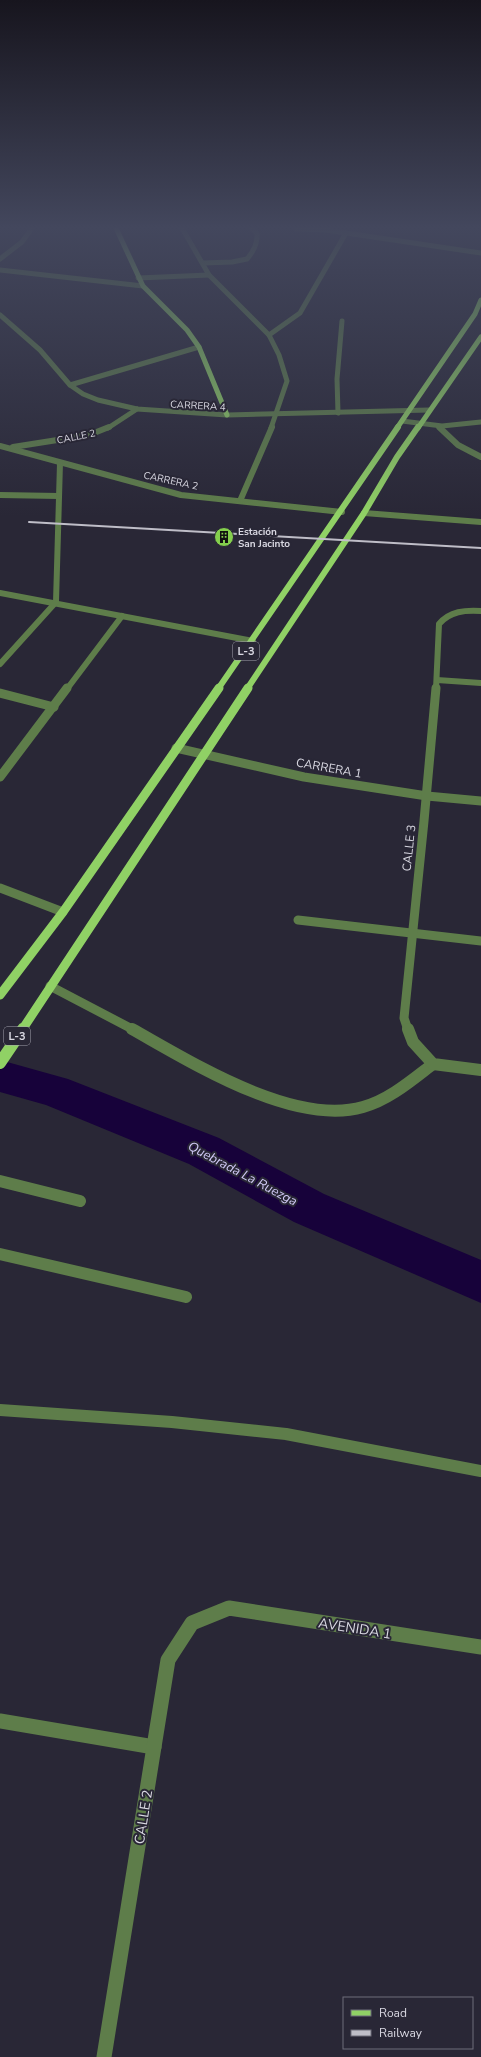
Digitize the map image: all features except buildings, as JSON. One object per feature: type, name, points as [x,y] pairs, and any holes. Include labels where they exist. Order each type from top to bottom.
[{"type":"main road","points":[[180,324],[199,347],[208,365],[212,379],[227,415]]},
{"type":"main road","name":"L-3","points":[[0,995],[63,912],[176,748],[253,641],[342,512],[410,409],[471,324]]},
{"type":"main road","name":"L-3","points":[[0,1064],[34,1010],[364,513],[397,457],[429,410],[470,355],[481,337]]},
{"type":"street","name":"CARRERA 4","points":[[11,324],[40,350],[70,385],[83,394],[98,400],[137,409],[227,415],[338,413],[410,409],[429,410]]},
{"type":"street","points":[[240,501],[276,415],[287,381],[279,355],[270,335],[259,324]]},
{"type":"street","points":[[270,335],[285,324]]},
{"type":"street","points":[[338,413],[337,379],[342,324]]},
{"type":"street","points":[[70,385],[133,365],[199,347]]},
{"type":"street","name":"CALLE 2","points":[[9,448],[89,435],[107,429],[137,409]]},
{"type":"street","points":[[402,421],[439,427],[468,425],[481,422]]},
{"type":"street","points":[[439,427],[458,445],[481,457]]},
{"type":"street","name":"CARRERA 2","points":[[0,446],[181,495],[342,512]]},
{"type":"street","points":[[1,662],[56,602],[60,463]]},
{"type":"street","points":[[0,495],[59,496]]},
{"type":"street","points":[[364,513],[481,522]]},
{"type":"street","points":[[0,592],[253,641]]},
{"type":"street","name":"CALLE 3","points":[[433,1064],[413,1042],[404,1018],[427,796],[437,680],[439,624],[444,616],[454,612],[468,610],[481,611]]},
{"type":"street","points":[[0,777],[122,616]]},
{"type":"street","points":[[437,680],[481,683]]},
{"type":"street","points":[[0,693],[54,707]]},
{"type":"street","name":"CARRERA 1","points":[[176,748],[204,753],[304,777],[427,796],[481,801]]},
{"type":"street","points":[[0,888],[63,912]]},
{"type":"street","points":[[298,920],[481,941]]},
{"type":"street","points":[[50,986],[210,1073],[241,1088],[277,1099],[319,1109],[356,1108],[391,1095],[433,1064],[481,1070]]},
{"type":"street","points":[[0,1181],[80,1201]]},
{"type":"street","points":[[0,1254],[186,1297]]},
{"type":"street","points":[[0,1410],[172,1422],[286,1434],[481,1471]]},
{"type":"street","name":"CALLE 2","points":[[104,2057],[168,1660],[192,1623],[229,1608]]},
{"type":"street","name":"AVENIDA 1","points":[[229,1608],[481,1648]]},
{"type":"street","points":[[0,1721],[154,1747]]},
{"type":"waterway","name":"Quebrada La Ruezga","points":[[0,1076],[54,1091],[204,1151],[309,1208],[481,1282]]},
{"type":"railway","points":[[29,522],[481,548]]},
{"type":"place","name":"Estación San Jacinto","points":[[224,537]]}]
